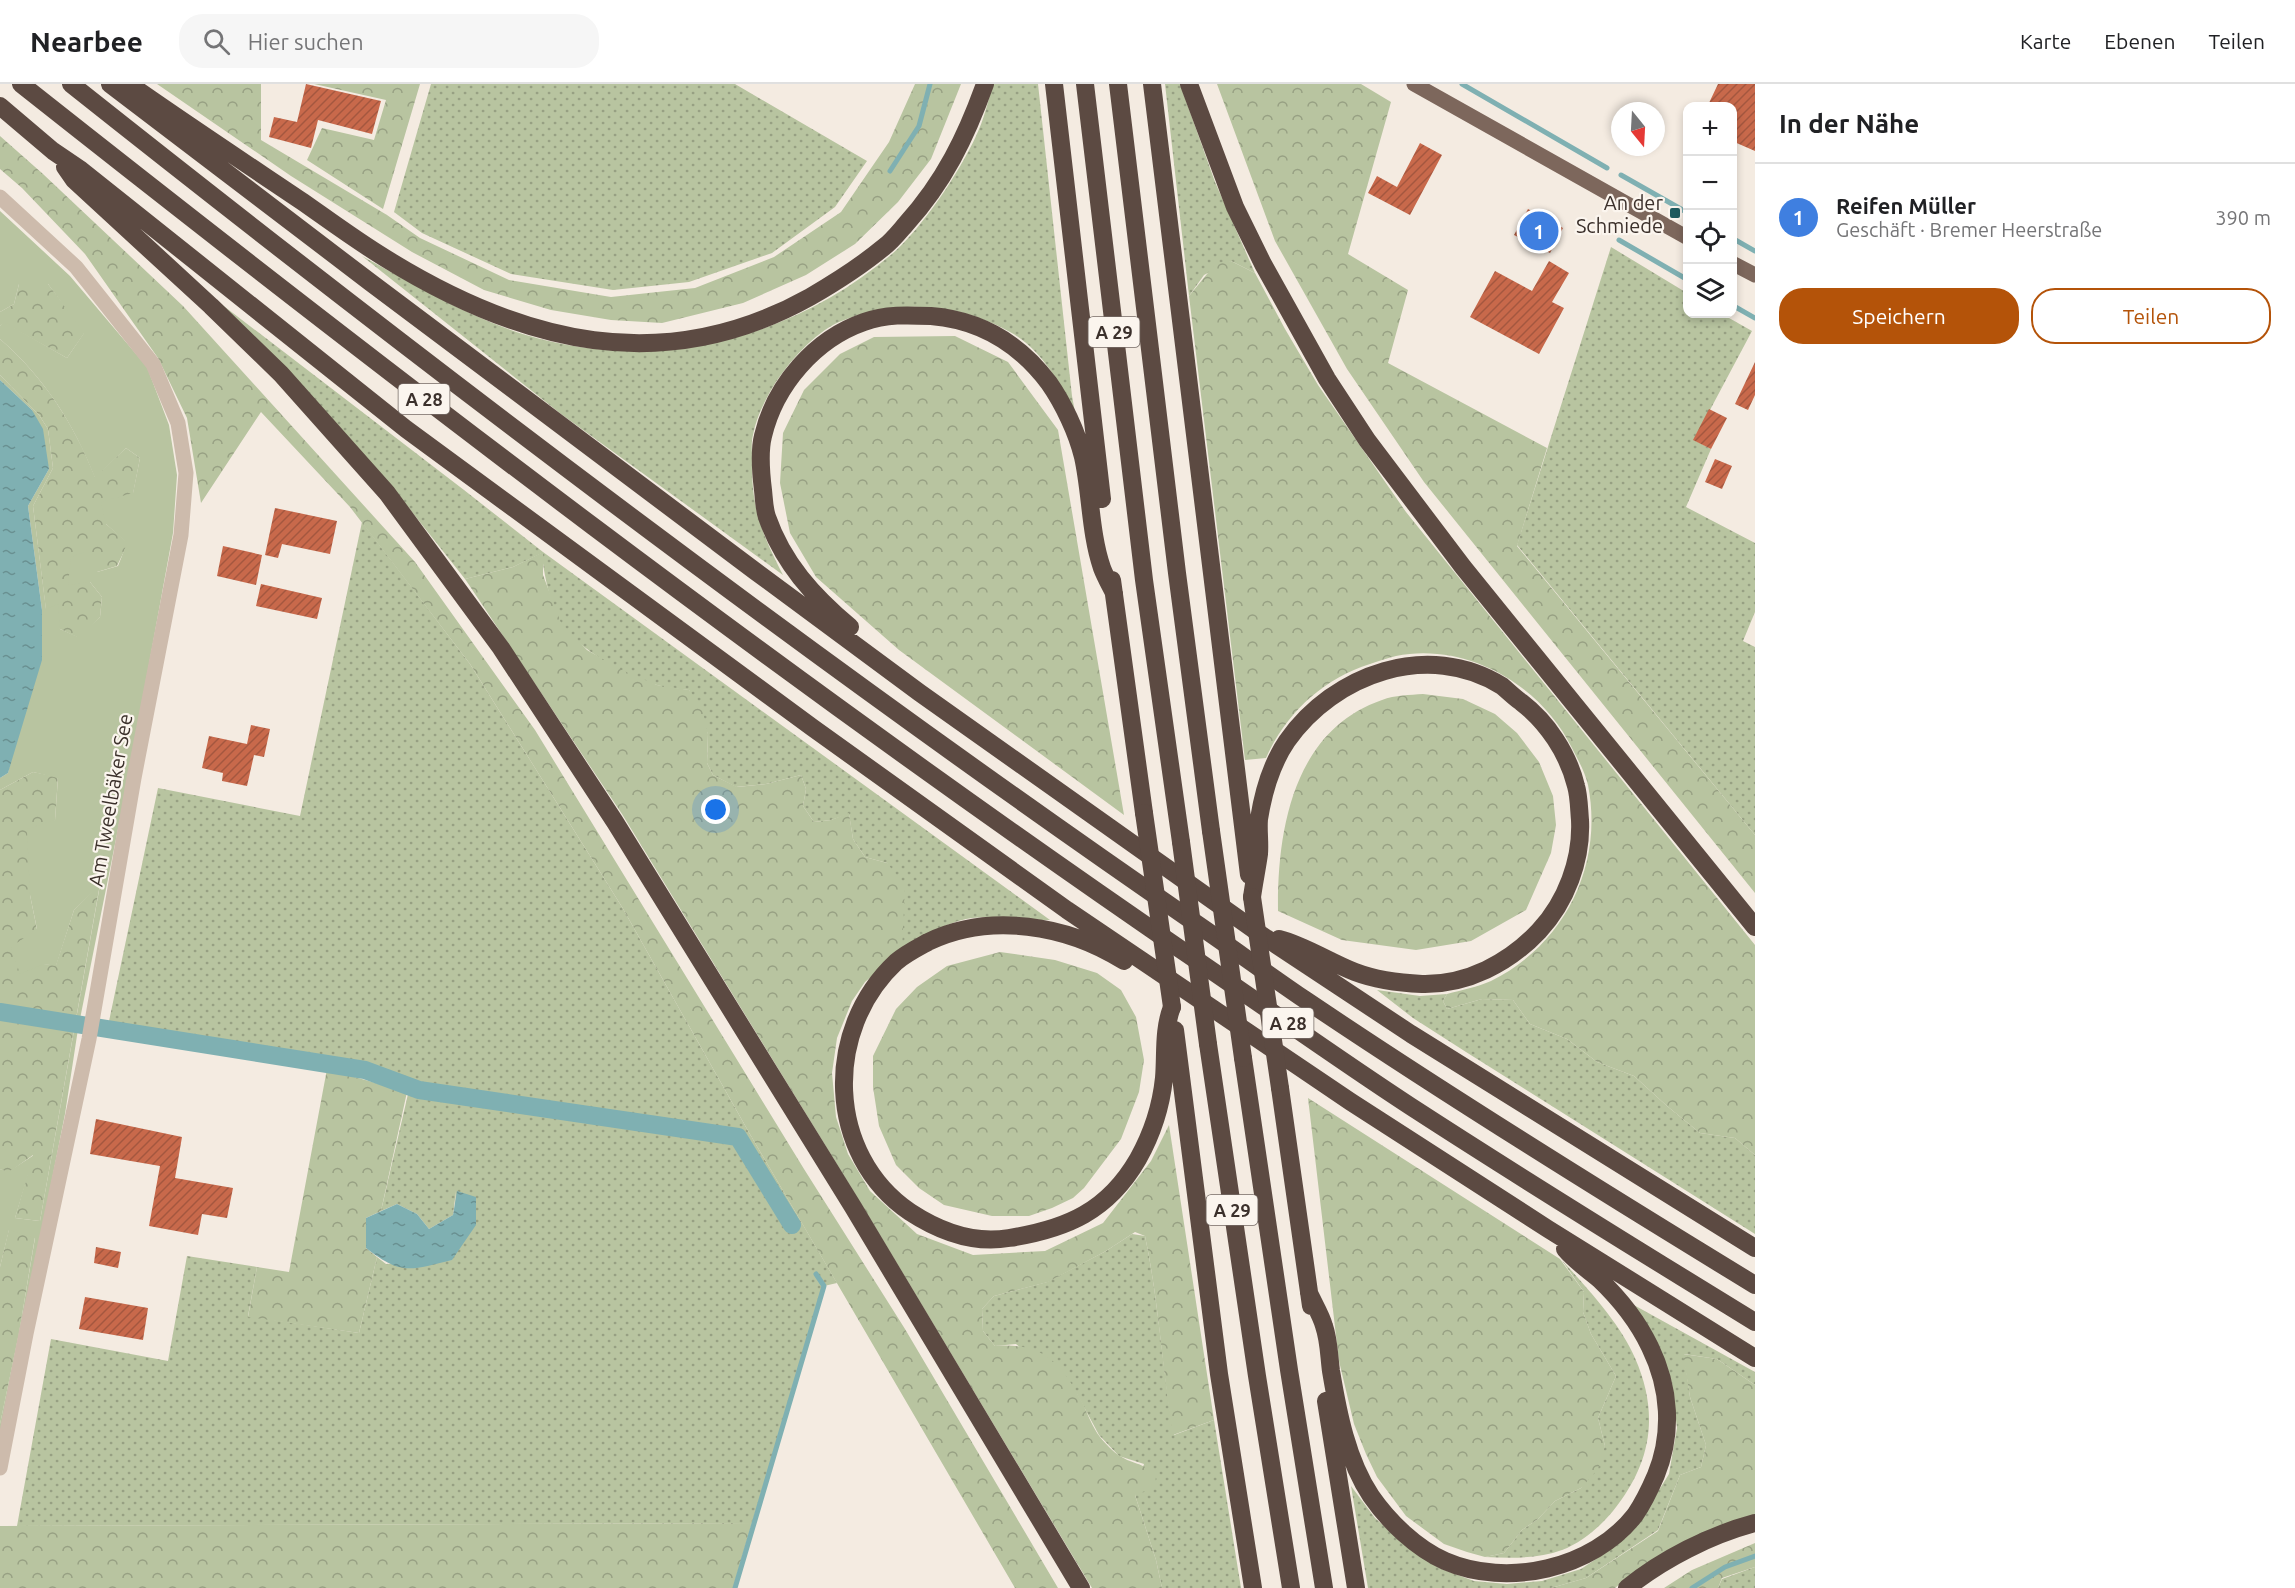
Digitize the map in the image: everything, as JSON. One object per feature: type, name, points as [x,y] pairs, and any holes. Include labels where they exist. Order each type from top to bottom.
[{"type":"highway","name":"A 28","points":[[21,84],[521,473],[882,740],[1028,844],[1353,1068],[1557,1200],[1755,1322]]},
{"type":"highway","name":"A 28","points":[[71,84],[399,341],[676,551],[1047,822],[1305,1000],[1569,1172],[1755,1286]]},
{"type":"highway","points":[[110,84],[546,415],[920,693],[1260,934],[1421,1040],[1755,1248]]},
{"type":"highway","points":[[129,84],[385,258],[442,290],[509,320],[574,338],[632,343],[704,337],[741,328],[784,311],[842,279],[887,246],[919,210],[945,173],[968,131],[985,84]]},
{"type":"highway","points":[[1054,84],[1114,593],[1172,1007],[1219,1374],[1253,1588]]},
{"type":"highway","name":"A 29","points":[[1085,84],[1143,568],[1208,1044],[1291,1588]]},
{"type":"highway","name":"A 29","points":[[1118,84],[1176,573],[1211,831],[1289,1370],[1324,1588]]},
{"type":"highway","points":[[1152,84],[1252,897],[1309,1293],[1356,1588]]},
{"type":"highway","points":[[1189,84],[1235,207],[1263,264],[1328,380],[1367,440],[1463,567],[1755,927]]},
{"type":"highway","points":[[0,106],[53,151],[81,170],[406,429],[831,742],[1152,967],[1351,1102],[1548,1229],[1755,1358]]},
{"type":"highway","points":[[53,151],[74,180],[281,374],[387,493],[501,648],[628,842],[853,1207],[1081,1588]]},
{"type":"highway","points":[[920,693],[912,674],[832,612],[796,574],[779,547],[766,514],[761,478],[762,438],[773,406],[792,375],[810,355],[842,332],[865,322],[891,315],[946,317],[972,324],[1005,339],[1029,360],[1050,384],[1068,418],[1083,455],[1102,568],[1114,593]]},
{"type":"highway","points":[[1252,897],[1259,853],[1259,821],[1266,791],[1286,742],[1309,716],[1335,693],[1366,676],[1399,667],[1430,665],[1464,670],[1501,686],[1536,714],[1555,738],[1577,787],[1579,847],[1573,872],[1554,914],[1523,947],[1485,971],[1446,983],[1391,981],[1356,973],[1294,943],[1260,934]]},
{"type":"highway","points":[[1152,967],[1133,967],[1110,952],[1081,940],[1036,927],[1000,925],[971,927],[944,934],[918,947],[896,961],[871,990],[856,1018],[848,1040],[842,1075],[845,1111],[853,1139],[877,1181],[897,1203],[929,1224],[966,1237],[1003,1239],[1038,1234],[1066,1224],[1091,1212],[1118,1189],[1138,1158],[1154,1125],[1160,1103],[1164,1078],[1166,1022],[1172,1007]]},
{"type":"highway","points":[[1309,1293],[1324,1326],[1339,1413],[1351,1455],[1371,1495],[1407,1538],[1444,1561],[1479,1572],[1520,1574],[1551,1568],[1600,1547],[1634,1516],[1646,1498],[1660,1463],[1668,1425],[1663,1383],[1650,1347],[1622,1303],[1598,1278],[1574,1259],[1548,1229]]},
{"type":"highway","points":[[1627,1588],[1660,1565],[1690,1549],[1755,1523]]},
{"type":"main road","points":[[1414,84],[1683,235]]},
{"type":"main road","points":[[1734,264],[1755,275]]},
{"type":"street","name":"Am Tweelbäker See","points":[[0,197],[76,267],[153,364],[178,423],[186,473],[182,535],[134,778],[89,1039],[0,1468]]},
{"type":"green space","points":[[157,84],[261,84],[261,140],[387,215],[420,238],[509,280],[611,297],[695,288],[774,257],[841,212],[889,142],[915,84],[961,84],[931,159],[898,202],[855,244],[806,275],[743,303],[662,323],[611,320],[551,310],[484,290],[412,252],[291,176]]},
{"type":"green space","points":[[314,84],[420,84],[383,209],[307,160],[322,128],[374,140],[386,100]]},
{"type":"green space","points":[[431,84],[735,84],[867,161],[835,207],[772,253],[689,282],[613,290],[511,274],[422,233],[394,212]]},
{"type":"green space","points":[[993,84],[1038,84],[1075,412],[1056,378],[1031,347],[1010,332],[990,322],[947,310],[903,307],[860,315],[830,327],[802,349],[780,376],[761,409],[752,438],[753,491],[759,519],[783,575],[561,414],[362,256],[463,310],[526,335],[575,346],[623,351],[672,349],[719,341],[765,328],[810,308],[852,284],[904,243],[928,215],[969,151],[979,130]]},
{"type":"green space","points":[[1165,84],[1180,84],[1215,182],[1255,273],[1231,261],[1204,275],[1189,296]]},
{"type":"green space","points":[[1217,84],[1361,84],[1391,102],[1348,254],[1408,290],[1388,363],[1547,448],[1517,546],[1755,835],[1755,893],[1424,482],[1347,369],[1275,241]]},
{"type":"green space","points":[[0,136],[183,306],[415,562],[535,730],[804,1169],[905,1329],[1058,1588],[1015,1588],[751,1136],[622,907],[470,664],[350,507],[261,412],[201,503],[187,418],[158,358],[85,254],[22,188],[0,169]]},
{"type":"green space","points":[[0,211],[70,276],[147,367],[169,425],[177,475],[173,533],[128,779],[0,1441],[0,1424],[19,1333],[35,1238],[9,1230],[0,1267],[0,1169],[8,1172],[34,1155],[15,1218],[40,1221],[100,885],[74,910],[56,966],[44,964],[20,974],[11,947],[37,929],[30,895],[27,829],[55,820],[58,778],[33,772],[0,790],[0,778],[8,773],[42,610],[28,506],[49,469],[32,410],[0,380],[0,375],[39,415],[48,429],[53,468],[33,506],[46,609],[58,604],[60,629],[78,637],[100,617],[102,597],[90,582],[68,585],[71,557],[84,552],[97,572],[118,566],[127,543],[106,524],[101,502],[133,493],[140,458],[126,448],[95,478],[87,458],[56,402],[30,369],[0,339],[0,326],[4,322],[67,358],[84,333],[48,284],[19,284],[14,304],[0,312]]},
{"type":"green space","points":[[1611,247],[1683,291],[1683,318],[1729,318],[1752,331],[1694,440],[1711,449],[1686,507],[1755,543],[1755,612],[1743,641],[1755,647],[1755,835],[1517,545]]},
{"type":"green space","points":[[1231,261],[1255,273],[1318,385],[1406,512],[1755,945],[1755,1155],[1735,1138],[1700,1133],[1634,1076],[1597,1062],[1567,1039],[1530,1024],[1513,1000],[1482,999],[1447,1009],[1443,1001],[1447,994],[1491,981],[1517,966],[1539,947],[1558,925],[1573,900],[1584,873],[1590,845],[1591,815],[1587,780],[1558,725],[1541,705],[1521,688],[1499,673],[1475,662],[1423,653],[1393,657],[1353,671],[1322,688],[1295,712],[1284,726],[1266,758],[1245,760],[1189,296],[1216,263]]},
{"type":"green space","points":[[19,284],[48,284],[85,332],[67,358],[4,323],[0,326],[0,312],[14,304]]},
{"type":"green space","points":[[216,300],[543,552],[1050,920],[997,917],[966,919],[941,928],[902,950],[887,863],[865,857],[853,839],[849,814],[831,820],[814,822],[803,806],[806,789],[801,775],[766,784],[736,787],[713,775],[707,763],[708,734],[689,690],[661,686],[632,676],[604,661],[579,643],[557,617],[546,579],[542,553],[513,567],[465,579],[408,507]]},
{"type":"green space","points":[[955,336],[1008,362],[1058,430],[1124,815],[899,650],[816,577],[790,533],[780,483],[783,433],[804,390],[840,354],[874,337]]},
{"type":"green space","points":[[0,339],[30,369],[56,402],[87,457],[95,477],[126,448],[140,458],[133,494],[106,524],[128,543],[117,566],[97,572],[90,582],[102,597],[100,617],[79,638],[60,629],[46,610],[33,506],[53,468],[48,429],[39,415],[0,375]]},
{"type":"green space","points":[[362,522],[470,664],[622,907],[837,1283],[824,1286],[752,1523],[17,1526],[51,1339],[168,1361],[187,1256],[257,1267],[248,1316],[359,1333],[377,1257],[386,1264],[452,1260],[456,1191],[453,1215],[429,1229],[417,1214],[397,1204],[381,1211],[411,1081],[368,1064],[108,1026],[158,788],[300,816]]},
{"type":"green space","points":[[543,552],[543,575],[561,623],[587,650],[624,671],[657,685],[689,690],[702,708],[708,734],[707,763],[713,775],[737,787],[766,784],[801,775],[806,789],[803,806],[814,822],[831,820],[849,813],[853,839],[865,857],[887,863],[905,886],[902,950],[865,982],[852,1001],[837,1038],[832,1073],[836,1117],[848,1154],[870,1191],[917,1234],[973,1255],[1045,1251],[1103,1223],[1151,1161],[1169,1125],[1214,1420],[1173,1435],[1154,1286],[1145,1236],[1135,1232],[1106,1251],[1048,1282],[994,1296],[982,1309],[983,1331],[995,1346],[1026,1348],[1049,1358],[1067,1377],[1095,1430],[1104,1442],[1120,1456],[1146,1467],[1156,1475],[1155,1487],[1135,1495],[1156,1560],[1162,1588],[1092,1588],[860,1202],[622,814],[465,579],[513,567]]},
{"type":"green space","points":[[1423,694],[1463,699],[1495,714],[1517,733],[1539,762],[1553,796],[1556,825],[1551,853],[1526,910],[1471,941],[1416,950],[1342,940],[1278,911],[1281,848],[1287,816],[1310,758],[1328,734],[1352,714],[1387,698]]},
{"type":"green space","points":[[33,772],[58,777],[55,820],[30,895],[44,964],[56,965],[74,910],[100,884],[40,1221],[15,1218],[33,1155],[8,1173],[0,1169],[0,790]]},
{"type":"green space","points":[[1000,952],[1055,960],[1097,973],[1121,990],[1136,1017],[1144,1060],[1139,1092],[1121,1139],[1084,1188],[1073,1198],[1029,1216],[992,1216],[944,1205],[919,1188],[896,1165],[879,1126],[873,1087],[873,1056],[896,1009],[917,987],[947,966]]},
{"type":"green space","points":[[1377,990],[1420,996],[1447,994],[1443,1001],[1447,1009],[1482,999],[1513,1000],[1530,1024],[1567,1039],[1597,1062],[1634,1076],[1700,1133],[1735,1138],[1755,1155],[1755,1234],[1413,1018]]},
{"type":"green space","points":[[327,1069],[407,1092],[381,1211],[366,1218],[366,1248],[377,1257],[359,1333],[248,1317],[257,1267],[289,1272]]},
{"type":"green space","points":[[1308,1098],[1560,1259],[1584,1292],[1583,1312],[1591,1334],[1616,1376],[1598,1418],[1605,1446],[1598,1469],[1581,1488],[1555,1501],[1538,1519],[1522,1530],[1504,1553],[1485,1557],[1444,1544],[1406,1516],[1377,1477],[1366,1454],[1354,1424],[1339,1361]]},
{"type":"green space","points":[[9,1229],[35,1237],[19,1333],[0,1424],[0,1267]]},
{"type":"green space","points":[[1132,1234],[1145,1236],[1174,1435],[1214,1420],[1241,1588],[1162,1588],[1156,1560],[1135,1495],[1144,1464],[1119,1456],[1099,1435],[1077,1394],[1016,1344],[995,1346],[983,1331],[982,1309],[994,1296],[1047,1282],[1106,1251]]},
{"type":"green space","points":[[1561,1259],[1612,1319],[1629,1345],[1643,1379],[1649,1419],[1648,1438],[1636,1475],[1626,1493],[1613,1511],[1583,1539],[1562,1550],[1544,1555],[1514,1558],[1485,1557],[1504,1553],[1522,1530],[1538,1519],[1555,1501],[1581,1488],[1605,1446],[1598,1418],[1616,1376],[1591,1334],[1583,1312],[1584,1292]]},
{"type":"green space","points":[[1632,1304],[1755,1372],[1755,1385],[1717,1359],[1684,1354],[1690,1397],[1706,1445],[1701,1467],[1680,1475],[1658,1530],[1586,1578],[1551,1588],[1368,1588],[1351,1486],[1375,1518],[1404,1544],[1439,1568],[1474,1581],[1507,1584],[1542,1581],[1581,1569],[1611,1549],[1643,1516],[1669,1474],[1677,1428],[1671,1380]]},
{"type":"green space","points":[[1683,1354],[1717,1359],[1755,1385],[1755,1517],[1626,1579],[1615,1588],[1551,1588],[1586,1578],[1658,1531],[1680,1475],[1701,1467],[1706,1445],[1690,1397]]},
{"type":"green space","points":[[752,1523],[733,1588],[0,1588],[0,1526]]},
{"type":"green space","points":[[1755,1543],[1755,1567],[1722,1578],[1718,1588],[1664,1588],[1692,1570]]},
{"type":"green space","points":[[1755,1567],[1755,1588],[1718,1588],[1722,1579]]},
{"type":"water","points":[[0,380],[32,410],[43,429],[49,469],[28,506],[42,610],[42,660],[8,773],[0,778]]},
{"type":"water","points":[[457,1191],[476,1197],[476,1225],[452,1260],[416,1268],[398,1267],[366,1248],[366,1218],[397,1204],[417,1214],[429,1229],[453,1215]]},
{"type":"building","points":[[306,84],[381,101],[372,134],[318,120],[311,148],[269,137],[274,117],[297,122]]},
{"type":"building","points":[[1718,84],[1755,84],[1755,151],[1737,143],[1737,102],[1709,102]]},
{"type":"building","points":[[1420,143],[1442,155],[1410,215],[1368,193],[1377,176],[1397,187]]},
{"type":"building","points":[[1528,209],[1563,228],[1550,253],[1514,235]]},
{"type":"building","points":[[1549,261],[1569,273],[1552,302],[1564,308],[1539,354],[1470,317],[1495,271],[1532,291]]},
{"type":"building","points":[[1755,362],[1755,395],[1748,410],[1735,404]]},
{"type":"building","points":[[1709,409],[1727,418],[1711,449],[1693,440]]},
{"type":"building","points":[[1715,459],[1732,466],[1722,489],[1705,482]]},
{"type":"building","points":[[275,508],[337,521],[330,554],[282,544],[278,558],[265,555]]},
{"type":"building","points":[[223,546],[262,555],[256,585],[217,576]]},
{"type":"building","points":[[261,584],[322,598],[317,619],[256,606]]},
{"type":"building","points":[[251,725],[270,729],[264,757],[254,755],[247,786],[222,781],[223,773],[202,768],[209,736],[247,744]]},
{"type":"building","points":[[96,1119],[182,1137],[175,1178],[233,1188],[227,1218],[202,1214],[198,1235],[149,1226],[160,1166],[90,1154]]},
{"type":"building","points":[[96,1247],[121,1252],[118,1268],[94,1263]]},
{"type":"building","points":[[85,1297],[148,1308],[143,1340],[79,1329]]},
{"type":"waterway","points":[[890,171],[919,126],[930,84]]},
{"type":"waterway","points":[[1462,84],[1607,168]]},
{"type":"waterway","points":[[1621,175],[1683,210]]},
{"type":"waterway","points":[[1619,240],[1683,277]]},
{"type":"waterway","points":[[1737,241],[1755,251]]},
{"type":"waterway","points":[[1737,308],[1755,318]]},
{"type":"waterway","points":[[0,1012],[365,1070],[419,1090],[738,1137],[792,1225]]},
{"type":"waterway","points":[[735,1588],[824,1286],[816,1274]]},
{"type":"waterway","points":[[1692,1588],[1725,1567],[1755,1556]]},
{"type":"place","name":"An der Schmiede","points":[[1675,213]]},
{"type":"place","name":"Reifen Müller","points":[[1539,231]]}]
